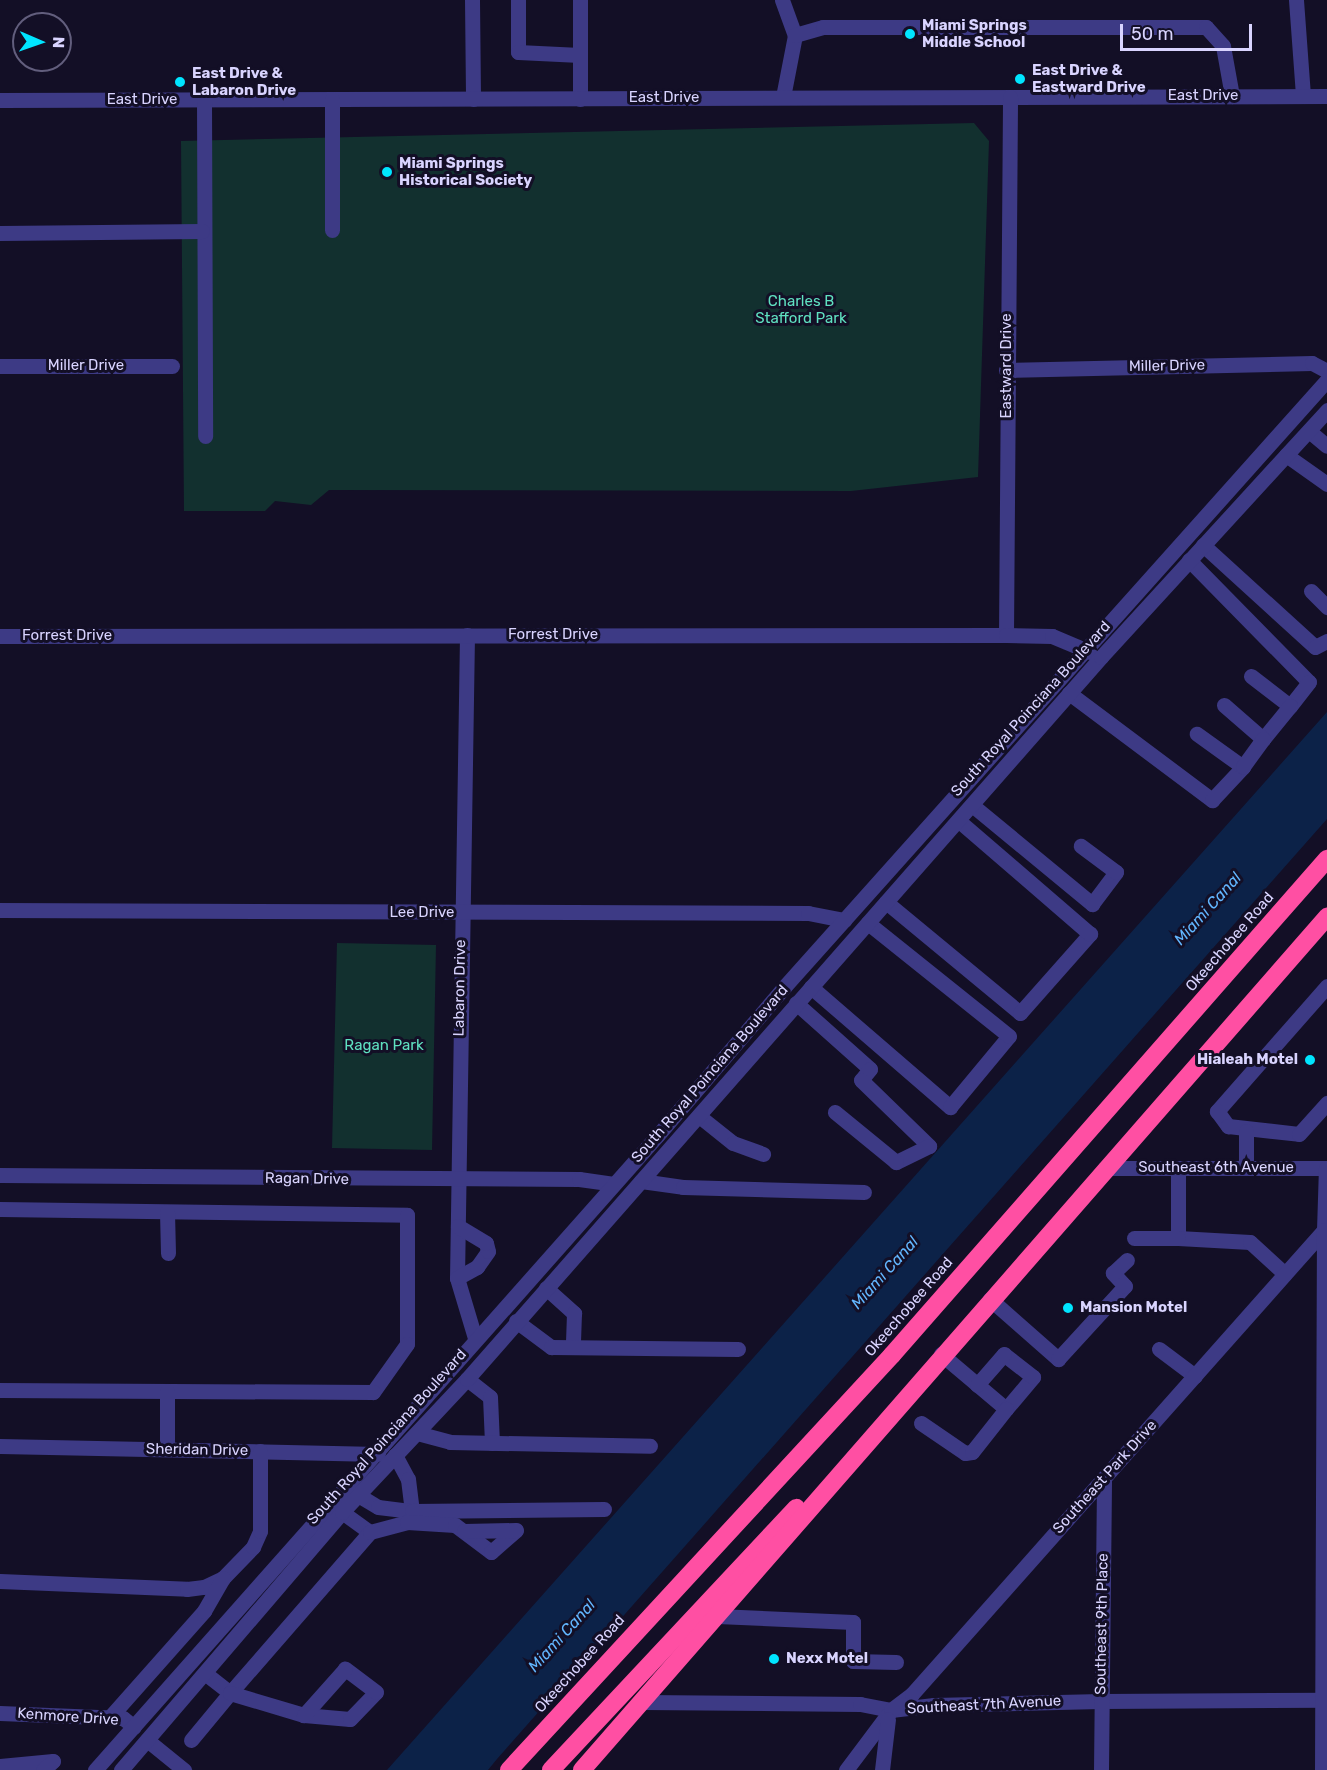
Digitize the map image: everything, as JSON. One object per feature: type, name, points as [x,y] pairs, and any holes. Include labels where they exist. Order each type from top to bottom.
[{"type":"highway","name":"Okeechobee Road","points":[[509,1770],[892,1354],[1327,859]]},
{"type":"highway","points":[[582,1770],[877,1428],[1327,917]]},
{"type":"highway","points":[[551,1770],[780,1523],[877,1428]]},
{"type":"street","points":[[472,0],[473,99]]},
{"type":"street","points":[[518,0],[518,52],[580,55]]},
{"type":"street","points":[[580,0],[580,99]]},
{"type":"street","points":[[782,0],[795,35],[783,97]]},
{"type":"street","points":[[1296,0],[1303,96]]},
{"type":"street","points":[[795,35],[823,27],[1206,27],[1223,46],[1232,96]]},
{"type":"street","name":"East Drive","points":[[0,100],[1327,96]]},
{"type":"street","name":"Eastward Drive","points":[[1006,635],[1006,370],[1010,97]]},
{"type":"street","points":[[332,99],[332,230]]},
{"type":"street","points":[[204,100],[202,231],[205,436]]},
{"type":"street","points":[[0,233],[202,231]]},
{"type":"street","name":"Miller Drive","points":[[1006,370],[1312,363],[1327,371]]},
{"type":"street","name":"Miller Drive","points":[[0,366],[172,366]]},
{"type":"street","name":"South Royal Poinciana Boulevard","points":[[95,1770],[1084,649],[1327,380]]},
{"type":"street","name":"South Royal Poinciana Boulevard","points":[[121,1770],[206,1674],[342,1512],[467,1379],[1069,693],[1327,410]]},
{"type":"street","points":[[1309,431],[1327,446]]},
{"type":"street","points":[[1286,455],[1327,484]]},
{"type":"street","points":[[1203,545],[1315,647],[1327,641]]},
{"type":"street","points":[[1069,693],[1212,800],[1243,767],[1309,682],[1189,560]]},
{"type":"street","points":[[1311,591],[1327,607]]},
{"type":"street","name":"Labaron Drive","points":[[467,635],[457,1278],[475,1338]]},
{"type":"street","name":"Forrest Drive","points":[[0,636],[1006,635],[1052,636],[1101,657]]},
{"type":"street","points":[[1251,676],[1290,706]]},
{"type":"street","points":[[1224,705],[1263,739]]},
{"type":"street","points":[[1197,734],[1243,767]]},
{"type":"street","points":[[972,805],[1092,904],[1116,872],[1081,846]]},
{"type":"street","points":[[886,902],[1020,1013],[1090,934],[958,820]]},
{"type":"street","name":"Lee Drive","points":[[0,910],[808,913],[844,920]]},
{"type":"street","points":[[811,987],[950,1107],[1009,1036],[868,923]]},
{"type":"street","points":[[1327,986],[1217,1111],[1228,1126],[1246,1131],[1299,1134],[1327,1103]]},
{"type":"street","points":[[796,1003],[870,1069],[861,1080],[929,1146],[896,1162],[835,1112]]},
{"type":"street","points":[[699,1116],[733,1143],[762,1154]]},
{"type":"street","points":[[1246,1131],[1246,1168]]},
{"type":"street","name":"Southeast 6th Avenue","points":[[1105,1168],[1327,1168]]},
{"type":"street","points":[[1178,1168],[1178,1238]]},
{"type":"street","points":[[1322,1770],[1325,1700],[1324,1230],[1327,1168]]},
{"type":"street","name":"Ragan Drive","points":[[0,1175],[458,1181],[579,1179],[614,1184]]},
{"type":"street","points":[[641,1181],[683,1186],[864,1192]]},
{"type":"street","points":[[0,1209],[407,1215],[407,1344],[373,1392],[0,1390]]},
{"type":"street","points":[[167,1212],[168,1253]]},
{"type":"street","points":[[457,1278],[477,1267],[488,1251],[486,1243],[458,1226]]},
{"type":"street","name":"Southeast Park Drive","points":[[846,1770],[891,1710],[912,1694],[1324,1230]]},
{"type":"street","points":[[1134,1238],[1250,1242],[1285,1274]]},
{"type":"street","points":[[990,1299],[1058,1359],[1125,1286],[1113,1273],[1127,1260]]},
{"type":"street","points":[[546,1288],[574,1312],[573,1347]]},
{"type":"street","points":[[516,1321],[551,1347],[738,1349]]},
{"type":"street","points":[[1159,1348],[1195,1376]]},
{"type":"street","points":[[942,1354],[1006,1409]]},
{"type":"street","points":[[921,1423],[965,1453],[972,1452],[1033,1377],[1004,1354],[977,1385]]},
{"type":"street","points":[[467,1379],[490,1398],[492,1443]]},
{"type":"street","points":[[167,1391],[167,1449]]},
{"type":"street","points":[[417,1433],[450,1442],[650,1446]]},
{"type":"street","name":"Sheridan Drive","points":[[0,1446],[395,1455]]},
{"type":"street","points":[[110,1717],[204,1611],[223,1578],[253,1547],[260,1531],[260,1451]]},
{"type":"street","points":[[395,1455],[408,1479],[412,1511]]},
{"type":"street","name":"Southeast 9th Place","points":[[1101,1770],[1104,1478]]},
{"type":"street","points":[[358,1495],[378,1507],[412,1511],[604,1509]]},
{"type":"street","points":[[342,1512],[370,1532]]},
{"type":"street","points":[[191,1740],[370,1532],[407,1522],[455,1525],[464,1531]]},
{"type":"street","points":[[0,1581],[187,1589],[204,1587],[223,1578]]},
{"type":"street","points":[[717,1616],[853,1622],[853,1661],[896,1662]]},
{"type":"street","points":[[206,1674],[230,1693],[304,1715]]},
{"type":"street","name":"Southeast 7th Avenue","points":[[642,1702],[860,1704],[891,1710],[934,1705],[1101,1701],[1325,1700]]},
{"type":"street","points":[[882,1770],[882,1744],[891,1710]]},
{"type":"street","name":"Kenmore Drive","points":[[0,1713],[123,1718],[134,1727]]},
{"type":"street","points":[[147,1740],[184,1770]]},
{"type":"street","points":[[0,1766],[53,1761],[43,1770]]},
{"type":"green space","name":"Charles B Stafford Park","points":[[974,123],[989,141],[978,477],[851,491],[329,490],[311,505],[275,501],[265,511],[184,511],[181,141]]},
{"type":"green space","name":"Ragan Park","points":[[337,943],[436,945],[432,1150],[332,1148]]},
{"type":"water","name":"Miami Canal","points":[[1327,712],[1327,819],[488,1770],[387,1770]]},
{"type":"place","name":"Miami Springs Middle School","points":[[910,34]]},
{"type":"place","name":"East Drive & Eastward Drive","points":[[1020,79]]},
{"type":"place","name":"East Drive & Labaron Drive","points":[[180,82]]},
{"type":"place","name":"Miami Springs Historical Society","points":[[387,172]]},
{"type":"place","name":"Hialeah Motel","points":[[1310,1060]]},
{"type":"place","name":"Mansion Motel","points":[[1068,1308]]},
{"type":"place","name":"Nexx Motel","points":[[774,1659]]}]
